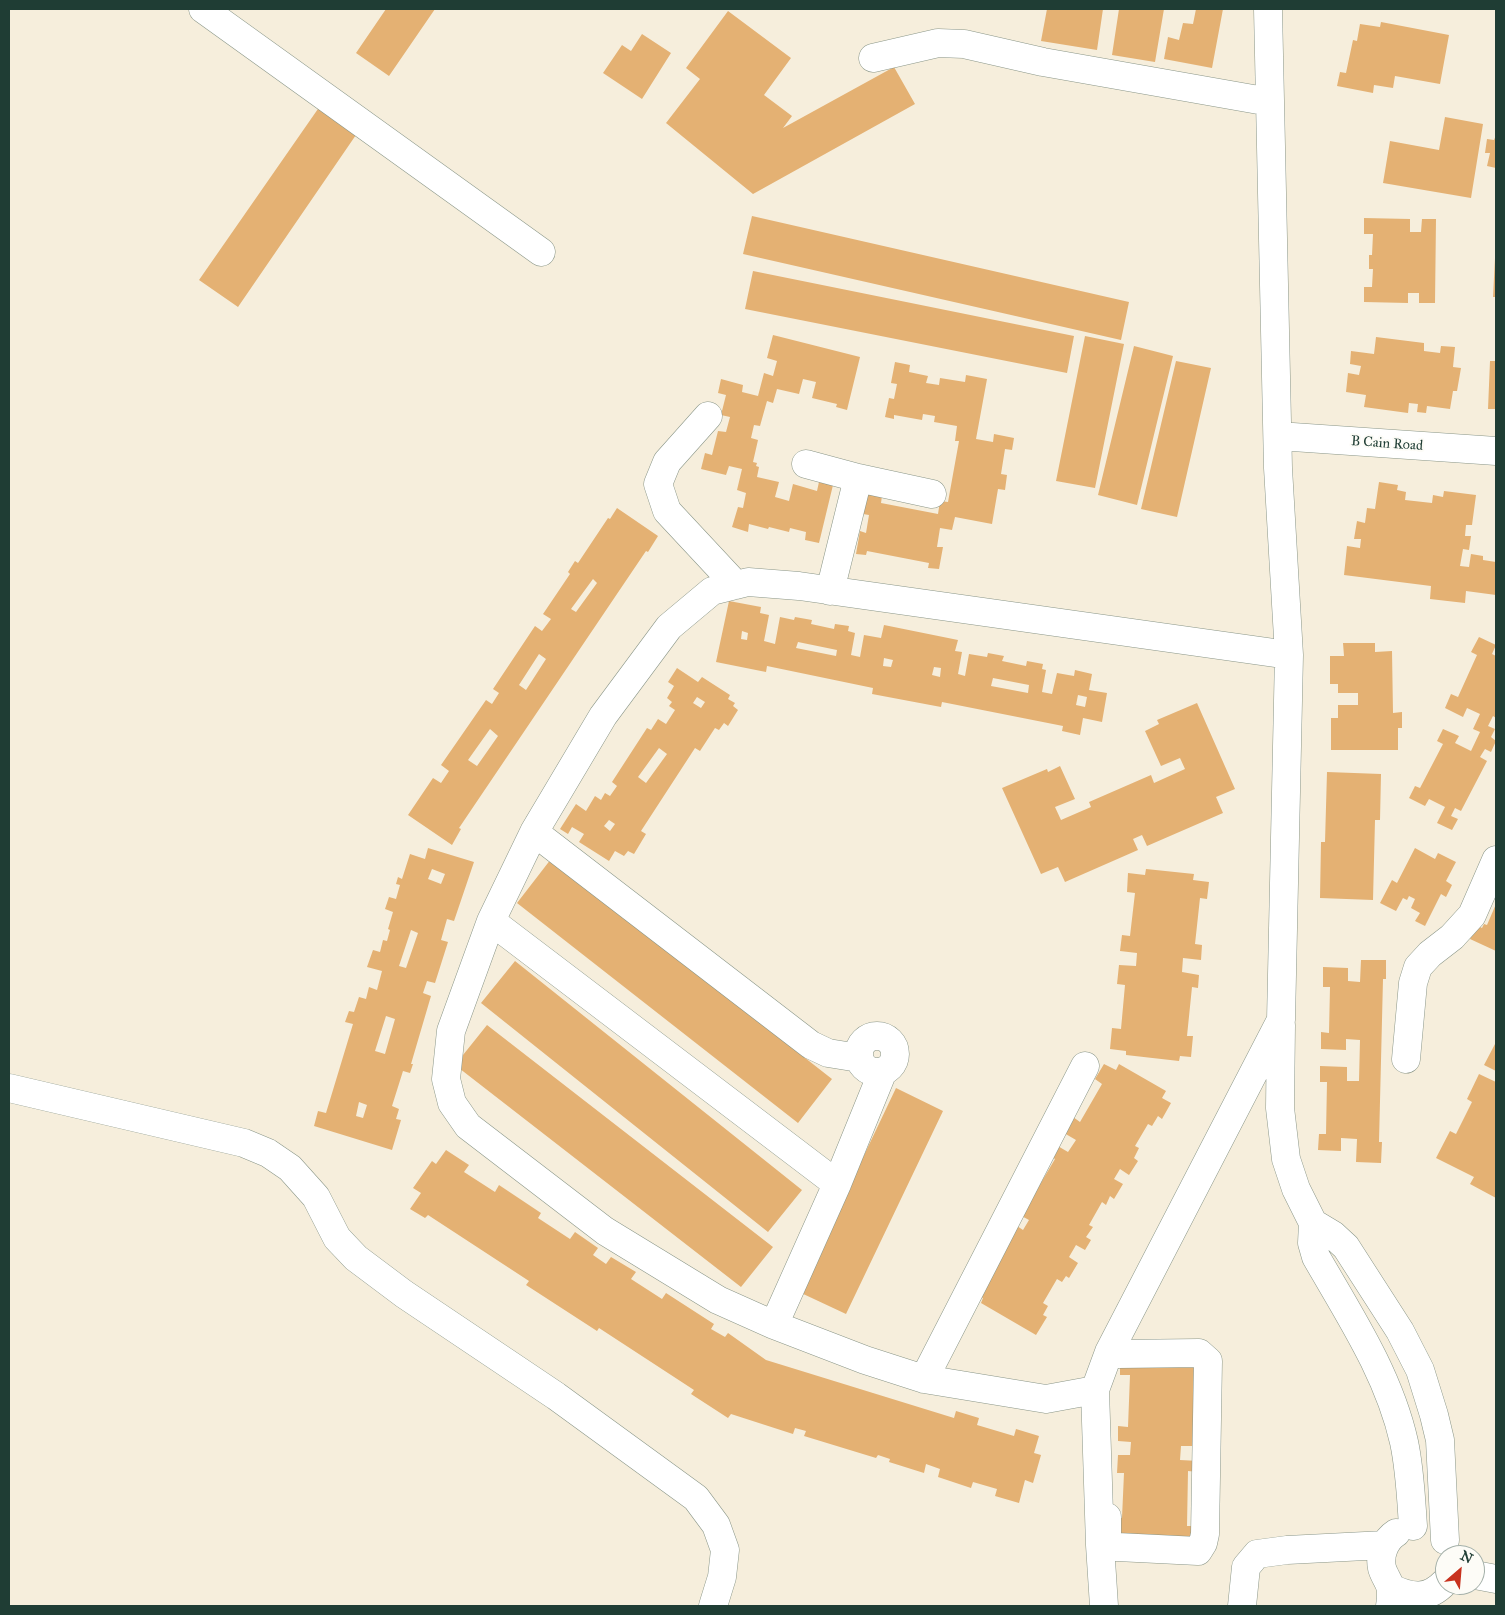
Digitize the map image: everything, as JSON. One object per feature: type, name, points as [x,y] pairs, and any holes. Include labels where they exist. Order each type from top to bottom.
[{"type":"street","points":[[203,9],[541,252]]},
{"type":"street","points":[[1268,9],[1278,436],[1289,654],[1280,1108],[1286,1159],[1296,1189],[1313,1223],[1312,1243],[1316,1257],[1376,1365],[1390,1395],[1404,1442],[1409,1473],[1413,1526]]},
{"type":"street","points":[[873,58],[938,44],[964,44],[1043,62],[1270,102]]},
{"type":"street","points":[[708,416],[667,462],[658,484],[667,511],[736,585]]},
{"type":"street","name":"B Cain Road","points":[[1278,436],[1496,451]]},
{"type":"street","points":[[806,464],[858,478],[932,494]]},
{"type":"street","points":[[830,591],[858,478]]},
{"type":"street","points":[[1095,1390],[1046,1399],[924,1379],[866,1360],[774,1325],[718,1300],[605,1231],[468,1126],[452,1103],[446,1078],[451,1031],[492,921],[534,832],[603,716],[669,627],[712,591],[748,582],[799,586],[1289,654]]},
{"type":"street","points":[[534,832],[812,1045],[828,1052],[859,1058],[860,1046],[868,1037],[886,1038],[894,1046],[895,1058],[889,1068],[883,1071],[837,1184],[774,1325]]},
{"type":"street","points":[[1406,1059],[1414,982],[1418,967],[1430,954],[1452,938],[1472,915],[1496,860]]},
{"type":"street","points":[[492,921],[837,1184]]},
{"type":"street","points":[[1104,1606],[1095,1390],[1281,1020]]},
{"type":"street","points":[[924,1379],[1085,1066]]},
{"type":"street","points":[[9,1088],[244,1143],[268,1153],[290,1168],[316,1197],[337,1238],[356,1258],[404,1294],[556,1396],[696,1498],[716,1525],[725,1550],[722,1577],[713,1606]]},
{"type":"street","points":[[1313,1223],[1333,1235],[1346,1247],[1400,1331],[1420,1370],[1440,1440],[1448,1545]]},
{"type":"street","points":[[1376,1365],[1410,1352]]},
{"type":"street","points":[[1113,1353],[1199,1353],[1208,1361],[1205,1534],[1203,1543],[1198,1551],[1117,1547],[1111,1545],[1107,1537],[1113,1353]]},
{"type":"street","points":[[1433,1594],[1416,1596],[1403,1594],[1391,1597],[1382,1568],[1382,1556],[1385,1545],[1392,1535],[1402,1529],[1413,1526],[1426,1527],[1436,1532],[1446,1545]]},
{"type":"street","points":[[1242,1606],[1246,1567],[1257,1554],[1287,1550],[1385,1545]]},
{"type":"building","points":[[386,9],[435,9],[389,76],[356,53]]},
{"type":"building","points":[[1047,9],[1103,9],[1097,50],[1041,41]]},
{"type":"building","points":[[1119,9],[1164,9],[1155,62],[1112,55]]},
{"type":"building","points":[[1196,9],[1223,9],[1212,68],[1164,59],[1168,37],[1179,40],[1183,23],[1193,24]]},
{"type":"building","points":[[728,11],[791,58],[764,95],[792,116],[783,128],[894,67],[915,104],[753,194],[666,123],[700,79],[686,68]]},
{"type":"building","points":[[1381,22],[1449,35],[1440,84],[1395,76],[1393,88],[1374,85],[1373,93],[1337,86],[1340,72],[1346,73],[1353,40],[1357,41],[1360,24],[1380,27]]},
{"type":"building","points":[[642,34],[671,53],[642,99],[603,73],[622,45],[631,51]]},
{"type":"building","points":[[320,106],[358,132],[238,307],[199,280]]},
{"type":"building","points":[[1445,117],[1483,124],[1471,198],[1383,183],[1390,141],[1439,150]]},
{"type":"building","points":[[1496,135],[1496,168],[1487,166],[1490,153],[1485,153],[1487,139],[1494,140]]},
{"type":"building","points":[[752,216],[1129,302],[1121,340],[743,254]]},
{"type":"building","points":[[1364,218],[1410,219],[1410,232],[1421,232],[1422,219],[1436,219],[1435,303],[1419,303],[1419,293],[1408,293],[1408,303],[1364,302],[1364,287],[1372,287],[1373,269],[1369,269],[1369,255],[1372,255],[1373,234],[1364,234]]},
{"type":"building","points":[[1495,258],[1496,297],[1493,297]]},
{"type":"building","points":[[753,271],[1074,336],[1067,373],[745,309]]},
{"type":"building","points":[[773,335],[860,357],[847,410],[836,407],[837,404],[812,398],[816,382],[803,379],[799,394],[777,389],[773,403],[767,401],[760,426],[754,425],[751,438],[758,440],[753,462],[757,463],[756,466],[759,467],[757,477],[779,482],[775,497],[789,501],[793,484],[817,491],[819,482],[833,485],[819,543],[805,540],[806,532],[790,528],[789,532],[749,524],[748,532],[732,527],[738,507],[743,508],[746,493],[737,490],[742,469],[729,466],[726,475],[701,469],[705,453],[712,455],[718,431],[726,432],[730,417],[721,415],[726,395],[718,393],[721,379],[743,385],[742,392],[758,396],[764,373],[773,376],[777,361],[767,358]]},
{"type":"building","points":[[1085,336],[1124,344],[1095,488],[1056,481]]},
{"type":"building","points":[[1376,337],[1424,343],[1424,351],[1440,353],[1441,346],[1455,347],[1453,367],[1461,368],[1457,391],[1453,391],[1450,409],[1427,406],[1426,413],[1417,412],[1418,404],[1409,403],[1408,413],[1364,407],[1366,395],[1346,392],[1348,373],[1359,375],[1361,366],[1350,364],[1351,351],[1374,354]]},
{"type":"building","points":[[1134,346],[1173,356],[1137,505],[1098,495]]},
{"type":"building","points":[[1176,361],[1211,368],[1177,517],[1141,509]]},
{"type":"building","points":[[1490,361],[1496,361],[1496,409],[1488,409]]},
{"type":"building","points":[[895,362],[910,365],[909,372],[928,376],[926,383],[939,385],[940,378],[965,382],[966,375],[987,379],[976,439],[993,442],[994,434],[1014,438],[1012,450],[1005,449],[1001,474],[1007,475],[1005,490],[998,489],[992,524],[955,517],[952,530],[940,528],[937,547],[943,547],[939,569],[928,568],[929,563],[867,551],[866,555],[856,554],[860,531],[866,533],[869,515],[863,514],[867,493],[882,496],[881,503],[938,514],[940,501],[948,502],[959,441],[955,441],[957,426],[934,422],[935,416],[923,414],[922,420],[894,415],[894,419],[885,417],[889,398],[894,399],[897,384],[891,383]]},
{"type":"building","points":[[1379,482],[1398,485],[1397,490],[1406,492],[1405,500],[1432,503],[1433,495],[1443,497],[1444,491],[1476,495],[1472,525],[1466,525],[1465,536],[1471,536],[1469,550],[1463,549],[1460,566],[1469,567],[1471,554],[1483,556],[1483,560],[1496,562],[1496,595],[1466,591],[1465,603],[1430,599],[1431,586],[1344,575],[1347,546],[1360,548],[1361,539],[1354,539],[1357,521],[1365,523],[1367,508],[1375,509]]},
{"type":"building","points":[[617,508],[658,536],[459,828],[461,829],[452,845],[408,815],[433,778],[441,783],[449,771],[441,765],[486,700],[492,704],[499,693],[493,689],[535,626],[542,631],[551,619],[543,614],[570,574],[568,572],[575,561],[578,563],[608,518],[610,519]],"holes":[[[593,579],[597,583],[576,612],[571,609]],[[539,654],[546,659],[526,690],[519,685]],[[490,729],[498,736],[477,766],[468,760]]]},
{"type":"building","points":[[729,601],[761,607],[760,613],[769,615],[764,641],[775,644],[780,617],[794,620],[795,617],[812,620],[811,624],[834,629],[835,624],[849,626],[848,631],[855,633],[851,655],[860,657],[864,635],[881,638],[884,625],[958,640],[955,651],[962,652],[958,674],[965,676],[969,654],[987,657],[988,653],[1004,656],[1002,661],[1026,666],[1027,661],[1043,664],[1042,669],[1046,670],[1042,692],[1052,694],[1057,673],[1074,676],[1075,670],[1092,674],[1089,690],[1107,693],[1102,722],[1083,718],[1080,735],[1062,731],[1063,726],[942,702],[941,707],[872,694],[873,688],[767,666],[766,672],[716,662]],"holes":[[[742,631],[748,633],[747,640],[741,639]],[[798,642],[837,650],[836,656],[796,648]],[[884,658],[893,660],[891,667],[883,666]],[[934,667],[941,668],[940,677],[932,675]],[[993,678],[1029,685],[1028,693],[991,686]],[[1078,695],[1087,697],[1085,707],[1076,705]]]},
{"type":"building","points":[[1479,637],[1496,645],[1492,654],[1496,656],[1496,718],[1493,716],[1488,726],[1495,729],[1491,737],[1496,741],[1491,752],[1485,749],[1480,757],[1487,761],[1461,811],[1455,808],[1451,816],[1458,819],[1452,830],[1437,823],[1445,807],[1429,799],[1425,806],[1409,798],[1415,786],[1420,788],[1443,744],[1437,741],[1443,729],[1459,736],[1455,743],[1471,751],[1480,732],[1473,729],[1480,714],[1467,708],[1463,717],[1445,708],[1451,694],[1458,697],[1477,655],[1471,652]]},
{"type":"building","points":[[1343,643],[1375,643],[1375,652],[1392,651],[1393,713],[1402,712],[1402,728],[1398,728],[1398,750],[1331,750],[1331,718],[1338,718],[1338,705],[1358,705],[1358,693],[1338,693],[1338,684],[1330,684],[1330,656],[1344,656]]},
{"type":"building","points":[[677,668],[698,682],[702,677],[730,695],[728,699],[735,703],[733,706],[738,710],[728,726],[724,723],[719,730],[715,728],[700,751],[695,748],[641,831],[646,834],[634,854],[628,851],[624,856],[615,851],[609,861],[579,842],[584,834],[572,827],[568,834],[560,829],[576,804],[586,811],[595,796],[601,800],[605,793],[610,796],[617,786],[612,782],[647,728],[651,730],[658,719],[666,724],[675,710],[669,706],[672,702],[667,698],[674,686],[668,682]],"holes":[[[697,697],[705,702],[701,708],[693,703]],[[659,748],[667,754],[646,783],[638,777]],[[609,820],[615,824],[610,831],[604,826]]]},
{"type":"building","points":[[1197,703],[1235,789],[1216,797],[1223,813],[1147,846],[1142,835],[1133,839],[1138,850],[1065,882],[1058,867],[1041,874],[1002,788],[1047,769],[1048,772],[1060,766],[1075,799],[1055,807],[1061,820],[1091,807],[1089,802],[1151,775],[1154,783],[1185,769],[1180,758],[1161,766],[1145,731],[1159,724],[1157,720]]},
{"type":"building","points":[[1327,772],[1381,774],[1380,820],[1375,820],[1373,900],[1320,898],[1321,842],[1325,842]]},
{"type":"building","points":[[428,848],[474,862],[454,921],[447,919],[441,940],[448,942],[435,983],[427,981],[423,993],[431,996],[411,1064],[413,1064],[410,1073],[403,1071],[392,1106],[399,1109],[396,1119],[401,1120],[392,1150],[314,1126],[318,1111],[326,1113],[353,1024],[345,1022],[349,1011],[354,1012],[359,997],[366,999],[369,987],[377,990],[382,971],[367,967],[373,950],[380,952],[383,940],[387,941],[393,912],[385,909],[389,897],[396,899],[400,885],[396,884],[398,877],[402,879],[410,854],[425,859]],"holes":[[[432,869],[445,874],[441,884],[428,879]],[[411,930],[418,933],[406,968],[399,966]],[[386,1016],[395,1019],[385,1054],[375,1051]],[[359,1102],[367,1105],[363,1118],[356,1116]]]},
{"type":"building","points":[[1415,848],[1435,859],[1438,853],[1456,862],[1446,881],[1452,885],[1446,897],[1441,894],[1425,926],[1415,921],[1420,913],[1411,908],[1415,899],[1409,896],[1407,900],[1403,898],[1396,911],[1380,903],[1392,880],[1397,883]]},
{"type":"building","points":[[551,859],[832,1079],[798,1123],[517,903]]},
{"type":"building","points":[[1146,869],[1194,874],[1193,880],[1209,882],[1207,899],[1200,898],[1195,944],[1202,945],[1201,960],[1183,958],[1182,972],[1199,975],[1198,988],[1192,987],[1187,1036],[1193,1036],[1191,1057],[1180,1056],[1179,1061],[1126,1055],[1126,1051],[1110,1049],[1112,1028],[1121,1029],[1125,985],[1117,984],[1119,965],[1136,966],[1137,953],[1120,951],[1122,935],[1130,936],[1135,893],[1127,892],[1128,873],[1145,875]]},
{"type":"building","points":[[1496,904],[1496,951],[1470,939],[1476,925],[1482,928],[1484,924],[1487,925]]},
{"type":"building","points":[[1361,960],[1386,960],[1386,979],[1383,979],[1379,1142],[1382,1142],[1381,1163],[1356,1162],[1357,1139],[1341,1138],[1341,1151],[1318,1150],[1319,1134],[1326,1134],[1327,1082],[1320,1082],[1320,1066],[1347,1067],[1347,1081],[1359,1081],[1360,1040],[1346,1039],[1346,1050],[1321,1049],[1321,1032],[1329,1033],[1330,987],[1323,987],[1323,967],[1348,968],[1348,981],[1360,982]]},
{"type":"building","points":[[515,961],[802,1190],[768,1232],[481,1003]]},
{"type":"building","points":[[487,1025],[773,1247],[741,1287],[455,1065]]},
{"type":"building","points":[[1496,1045],[1496,1071],[1484,1065]]},
{"type":"building","points":[[1104,1064],[1116,1070],[1119,1064],[1166,1091],[1162,1098],[1171,1103],[1162,1119],[1158,1116],[1152,1126],[1148,1124],[1135,1146],[1139,1148],[1134,1158],[1138,1161],[1129,1175],[1120,1169],[1114,1179],[1123,1184],[1114,1199],[1110,1196],[1106,1205],[1102,1202],[1089,1225],[1093,1227],[1086,1237],[1091,1240],[1085,1250],[1076,1245],[1069,1257],[1078,1263],[1069,1278],[1066,1276],[1062,1282],[1057,1279],[1043,1303],[1048,1306],[1043,1315],[1047,1317],[1036,1335],[981,1303],[983,1298],[971,1292],[1011,1222],[1023,1230],[1029,1220],[1016,1213],[1029,1203],[1055,1159],[1049,1155],[1056,1145],[1068,1152],[1076,1140],[1064,1133],[1073,1117],[1080,1122],[1102,1084],[1095,1079]]},
{"type":"building","points":[[1479,1074],[1496,1082],[1496,1198],[1470,1184],[1474,1177],[1436,1158],[1450,1131],[1456,1134],[1472,1102],[1467,1099]]},
{"type":"building","points":[[896,1088],[943,1111],[846,1314],[799,1292]]},
{"type":"building","points":[[446,1150],[469,1165],[464,1172],[495,1192],[499,1185],[541,1213],[538,1218],[570,1239],[575,1232],[598,1248],[593,1255],[606,1264],[611,1257],[636,1272],[631,1279],[662,1299],[666,1293],[714,1324],[711,1329],[725,1337],[728,1333],[766,1360],[954,1418],[956,1411],[979,1418],[977,1425],[1014,1436],[1016,1429],[1039,1436],[1034,1453],[1041,1455],[1033,1483],[1025,1480],[1019,1503],[995,1496],[997,1489],[973,1482],[971,1488],[938,1477],[940,1469],[926,1464],[924,1473],[889,1462],[890,1459],[878,1455],[876,1458],[804,1436],[806,1431],[795,1428],[793,1434],[731,1414],[728,1418],[691,1394],[694,1390],[599,1328],[597,1331],[526,1285],[529,1281],[428,1215],[425,1218],[410,1209],[421,1193],[413,1188],[432,1161],[436,1164]]},
{"type":"building","points":[[1120,1364],[1201,1366],[1199,1446],[1181,1446],[1180,1460],[1199,1461],[1198,1472],[1188,1471],[1187,1526],[1197,1526],[1196,1537],[1115,1534],[1115,1517],[1122,1518],[1124,1473],[1117,1473],[1118,1455],[1130,1455],[1131,1442],[1118,1441],[1118,1426],[1128,1427],[1130,1375],[1120,1375]]}]
